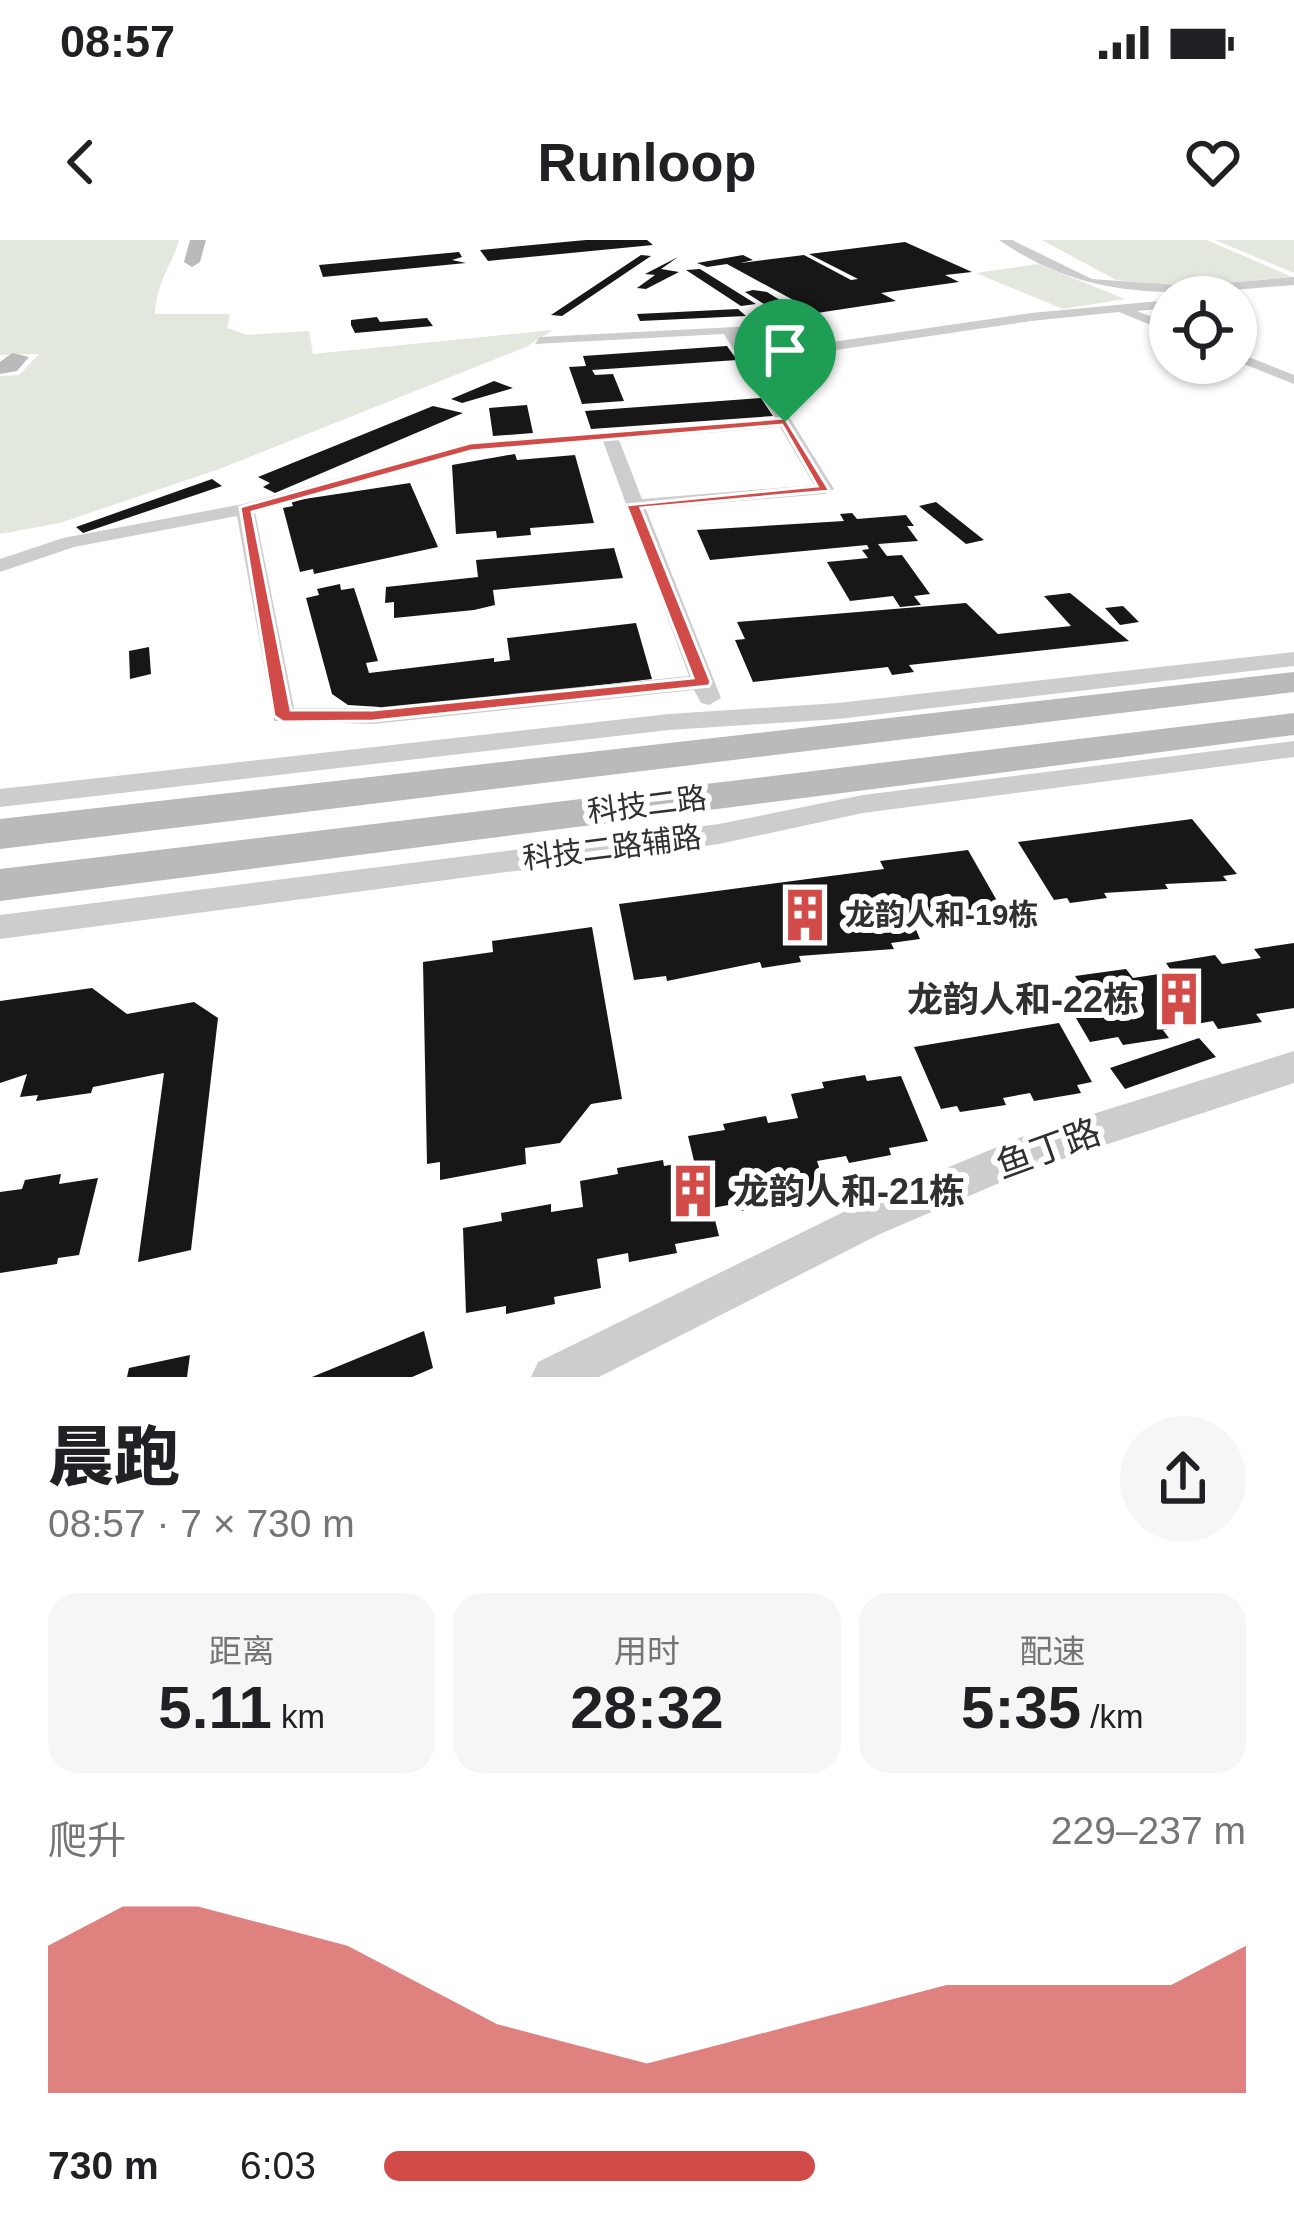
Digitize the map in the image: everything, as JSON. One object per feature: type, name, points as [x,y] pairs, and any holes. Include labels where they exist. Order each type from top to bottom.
[{"type":"main road","points":[[198,240],[200,262],[214,240]]},
{"type":"main road","points":[[0,358],[19,358],[10,367],[0,368]]},
{"type":"main road","name":"科技二路","points":[[0,834],[1294,682]]},
{"type":"main road","name":"科技二路","points":[[0,885],[1294,724]]},
{"type":"street","points":[[1004,240],[1090,282],[1190,290],[1294,281]]},
{"type":"street","points":[[1257,296],[1294,292]]},
{"type":"street","points":[[748,358],[1031,316],[1149,306]]},
{"type":"street","points":[[1120,309],[1149,321]]},
{"type":"street","points":[[770,316],[786,327]]},
{"type":"street","points":[[539,341],[786,327],[857,343]]},
{"type":"street","points":[[633,505],[825,489],[728,330]]},
{"type":"street","points":[[1257,365],[1294,380]]},
{"type":"street","points":[[0,566],[70,542],[245,509],[470,447],[785,422]]},
{"type":"street","points":[[609,435],[717,719]]},
{"type":"street","points":[[245,509],[283,716],[373,716],[703,682]]},
{"type":"street","points":[[0,798],[717,719],[838,711],[1294,658]]},
{"type":"street","name":"科技二路辅路","points":[[0,927],[719,834],[863,804],[1294,749]]},
{"type":"street","name":"鱼丁路","points":[[553,1377],[907,1203],[1029,1152],[1294,1067]]},
{"type":"shaded area","points":[[0,240],[179,240],[155,314],[230,314],[227,328],[247,335],[309,331],[313,354],[553,330],[526,347],[222,468],[60,523],[0,534],[0,376],[19,375],[39,354],[0,355]]},
{"type":"shaded area","points":[[1042,240],[1207,240],[1292,277],[1149,276],[1149,284],[1116,280]]},
{"type":"shaded area","points":[[1215,240],[1294,240],[1294,273]]},
{"type":"shaded area","points":[[1038,264],[1125,299],[1063,309],[976,273]]},
{"type":"building","points":[[586,240],[647,240],[653,245],[488,261],[480,250]]},
{"type":"building","points":[[905,242],[972,272],[945,275],[959,282],[881,293],[896,301],[817,313],[727,264],[707,267],[697,263],[743,255],[753,260],[741,263],[804,255],[851,280],[858,279],[809,254]]},
{"type":"building","points":[[459,252],[462,257],[452,260],[466,263],[323,277],[319,265]]},
{"type":"building","points":[[641,255],[651,256],[562,316],[551,315]]},
{"type":"building","points":[[678,257],[661,269],[679,272],[646,289],[637,288],[655,275],[645,274]]},
{"type":"building","points":[[700,269],[756,304],[741,306],[686,270]]},
{"type":"building","points":[[745,292],[767,292],[799,312],[780,314]]},
{"type":"building","points":[[738,309],[746,316],[640,321],[637,314]]},
{"type":"building","points":[[377,317],[380,322],[427,318],[433,326],[355,333],[351,325],[351,320]]},
{"type":"building","points":[[727,346],[737,360],[592,370],[595,375],[613,374],[624,401],[582,404],[569,367],[586,366],[583,356]]},
{"type":"building","points":[[494,381],[513,388],[462,403],[451,399]]},
{"type":"building","points":[[761,398],[773,416],[591,429],[585,411]]},
{"type":"building","points":[[527,405],[533,433],[493,436],[489,408]]},
{"type":"building","points":[[433,406],[463,413],[275,493],[263,487],[270,483],[258,477]]},
{"type":"building","points":[[515,454],[517,460],[575,455],[594,523],[530,528],[531,535],[497,538],[496,531],[456,534],[452,465]]},
{"type":"building","points":[[212,479],[222,486],[83,533],[76,527]]},
{"type":"building","points":[[410,483],[438,547],[314,574],[313,569],[300,572],[283,508],[293,506],[291,501]]},
{"type":"building","points":[[936,502],[984,540],[966,544],[919,506]]},
{"type":"building","points":[[852,513],[857,519],[906,515],[914,526],[907,526],[918,541],[878,544],[887,556],[902,555],[930,594],[914,596],[921,605],[900,607],[893,596],[850,601],[827,562],[868,558],[862,550],[869,549],[867,545],[710,560],[697,530],[844,521],[840,514]]},
{"type":"building","points":[[614,548],[623,578],[493,590],[495,605],[474,610],[394,618],[394,602],[385,603],[386,587],[478,577],[476,560]]},
{"type":"building","points":[[340,584],[341,590],[354,588],[378,661],[366,663],[369,673],[510,660],[507,638],[636,623],[652,679],[379,711],[380,707],[348,705],[332,694],[306,598],[319,595],[317,589]]},
{"type":"building","points":[[1070,593],[1129,641],[909,665],[914,672],[892,675],[888,667],[753,682],[735,640],[745,639],[737,622],[966,603],[998,634],[1071,626],[1044,596]]},
{"type":"building","points":[[1123,606],[1139,622],[1120,625],[1105,608]]},
{"type":"building","points":[[149,647],[151,674],[130,679],[129,651]]},
{"type":"building","points":[[1192,819],[1237,874],[1223,876],[1227,881],[1165,884],[1168,889],[1104,893],[1107,898],[1070,903],[1067,898],[1054,900],[1018,842]]},
{"type":"building","name":"龙韵人和-19栋","points":[[968,850],[1004,913],[973,917],[976,924],[941,930],[937,922],[914,925],[920,939],[891,943],[894,949],[799,956],[801,962],[762,968],[760,962],[667,981],[666,976],[634,980],[619,904],[884,869],[880,861]]},
{"type":"building","points":[[592,927],[622,1099],[591,1104],[560,1143],[525,1148],[526,1164],[440,1180],[440,1162],[427,1164],[423,962],[493,952],[492,941]]},
{"type":"building","name":"龙韵人和-22栋","points":[[1294,943],[1294,1008],[1256,1014],[1262,1022],[1218,1029],[1213,1021],[1163,1030],[1169,1038],[1123,1045],[1118,1037],[1090,1042],[1059,989],[1081,985],[1075,976],[1126,969],[1133,978],[1172,972],[1166,963],[1215,955],[1222,964],[1261,958],[1254,949]]},
{"type":"building","points":[[92,988],[127,1014],[194,1002],[218,1018],[191,1250],[138,1262],[164,1073],[93,1087],[91,1093],[36,1101],[38,1095],[20,1097],[27,1074],[0,1083],[0,1001]]},
{"type":"building","points":[[1059,1023],[1092,1082],[1077,1085],[1081,1093],[1034,1101],[1030,1093],[1003,1098],[1006,1105],[960,1112],[957,1106],[941,1109],[914,1047]]},
{"type":"building","points":[[1199,1038],[1216,1057],[1125,1089],[1110,1068]]},
{"type":"building","name":"龙韵人和-21栋","points":[[865,1075],[867,1081],[901,1076],[928,1141],[889,1148],[891,1155],[849,1163],[846,1156],[817,1161],[826,1188],[785,1195],[787,1203],[742,1211],[740,1203],[712,1208],[719,1236],[675,1244],[677,1253],[629,1262],[628,1253],[597,1259],[601,1288],[554,1297],[555,1304],[506,1314],[506,1306],[466,1313],[463,1228],[502,1221],[501,1213],[551,1204],[551,1212],[583,1207],[580,1181],[618,1174],[617,1168],[663,1160],[664,1166],[694,1161],[688,1136],[766,1116],[768,1123],[798,1118],[791,1094],[824,1088],[822,1082]]},
{"type":"building","points":[[61,1174],[59,1184],[98,1178],[79,1255],[58,1258],[57,1264],[0,1273],[0,1192],[22,1189],[25,1180]]},
{"type":"building","points":[[424,1331],[433,1368],[412,1377],[312,1377]]},
{"type":"building","points":[[190,1355],[187,1377],[127,1377],[129,1368]]},
{"type":"place","name":"龙韵人和-19栋","points":[[805,915]]},
{"type":"place","name":"龙韵人和-22栋","points":[[1179,999]]},
{"type":"place","name":"龙韵人和-21栋","points":[[693,1191]]},
{"type":"route","points":[[785,422],[825,489],[633,505],[703,682],[373,716],[283,716],[245,509],[470,447],[785,422]]}]
